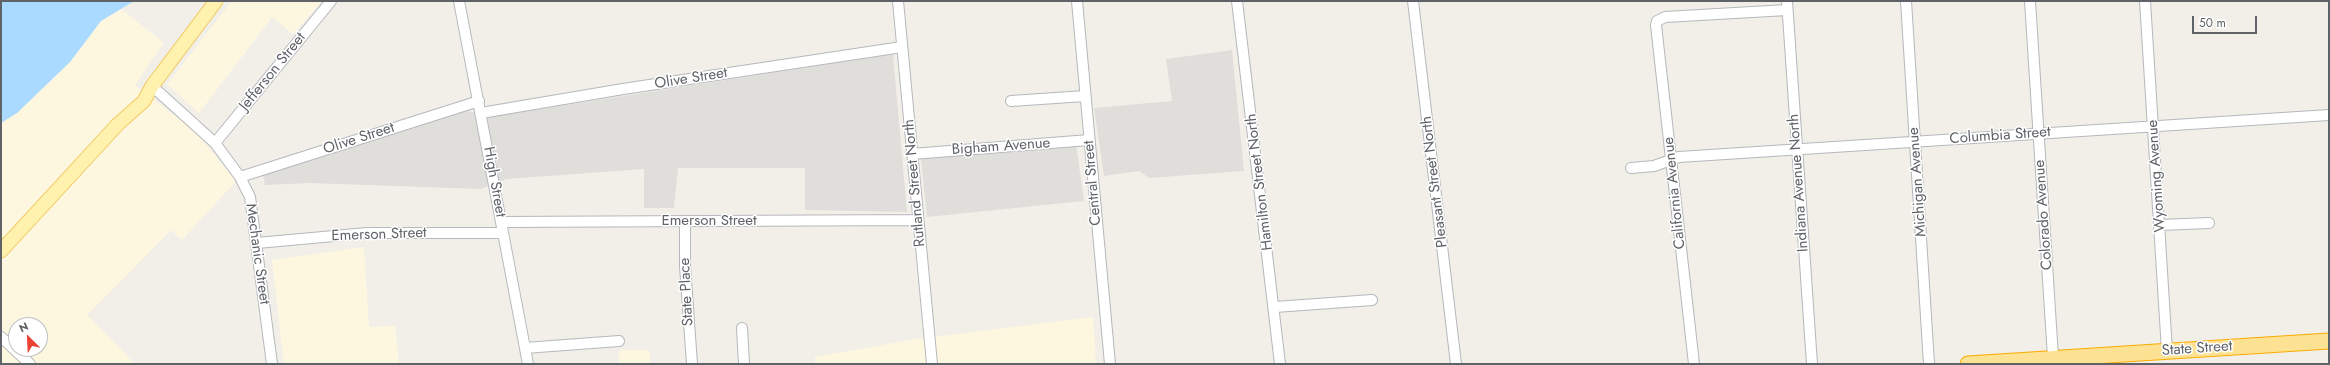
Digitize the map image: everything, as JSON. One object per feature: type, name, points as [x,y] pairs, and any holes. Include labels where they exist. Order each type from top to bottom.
[{"type":"highway","name":"State Street","points":[[1968,364],[2018,362],[2053,357],[2141,358],[2168,351],[2329,341]]},
{"type":"main road","points":[[1,251],[124,118],[127,106],[136,95],[152,86],[216,1]]},
{"type":"street","name":"Jefferson Street","points":[[215,143],[331,1]]},
{"type":"street","name":"High Street","points":[[461,1],[478,101],[528,364]]},
{"type":"street","name":"Rutland Street North","points":[[898,1],[932,364]]},
{"type":"street","name":"Central Street","points":[[1077,1],[1110,364]]},
{"type":"street","name":"Hamilton Street North","points":[[1237,1],[1275,308],[1280,364]]},
{"type":"street","name":"Pleasant Street North","points":[[1414,1],[1456,364]]},
{"type":"street","name":"Michigan Avenue","points":[[1906,1],[1929,364]]},
{"type":"street","name":"Colorado Avenue","points":[[2030,1],[2053,357]]},
{"type":"street","name":"Wyoming Avenue","points":[[2145,1],[2168,351]]},
{"type":"street","name":"California Avenue","points":[[1694,364],[1656,25],[1657,21],[1666,17],[1787,6]]},
{"type":"street","name":"Indiana Avenue North","points":[[1787,6],[1812,364]]},
{"type":"street","name":"Olive Street","points":[[481,113],[623,89],[902,46]]},
{"type":"street","name":"Mechanic Street","points":[[152,86],[215,143],[240,177],[252,204],[272,364]]},
{"type":"street","points":[[1011,101],[1086,96]]},
{"type":"street","name":"Olive Street","points":[[240,177],[478,101]]},
{"type":"street","name":"Columbia Street","points":[[1631,168],[1654,166],[1678,157],[1797,148],[2329,115]]},
{"type":"street","name":"Bigham Avenue","points":[[912,154],[1089,140]]},
{"type":"street","name":"Emerson Street","points":[[501,222],[918,220]]},
{"type":"street","name":"State Place","points":[[685,221],[685,266],[692,364]]},
{"type":"street","points":[[2160,225],[2209,223]]},
{"type":"street","name":"Emerson Street","points":[[257,244],[367,233],[503,233]]},
{"type":"street","points":[[1275,308],[1372,300]]},
{"type":"street","points":[[742,328],[744,364]]},
{"type":"street","points":[[1,336],[30,364]]},
{"type":"street","points":[[525,348],[619,341]]},
{"type":"shaded area","points":[[232,1],[322,1],[293,34],[272,17],[199,113],[167,84]]},
{"type":"shaded area","points":[[121,9],[164,43],[135,85],[193,129],[236,181],[182,240],[171,230],[87,315],[132,361],[133,364],[1,364],[1,123],[17,113],[70,62],[101,21]]},
{"type":"shaded area","points":[[1232,50],[1244,171],[1149,178],[1139,171],[1104,176],[1094,108],[1172,101],[1166,59]]},
{"type":"shaded area","points":[[893,54],[907,212],[805,210],[805,168],[678,168],[674,208],[644,208],[644,169],[506,179],[481,189],[309,183],[265,185],[263,175],[467,111],[495,116]]},
{"type":"shaded area","points":[[1076,144],[1084,201],[927,217],[921,158]]},
{"type":"shaded area","points":[[364,247],[369,327],[395,326],[399,364],[284,364],[272,260]]},
{"type":"shaded area","points":[[1093,317],[1096,364],[815,364],[815,357],[910,340]]},
{"type":"shaded area","points":[[620,350],[649,350],[651,364],[618,364]]},
{"type":"water","points":[[1,1],[134,1],[101,21],[70,62],[17,113],[1,123]]}]
